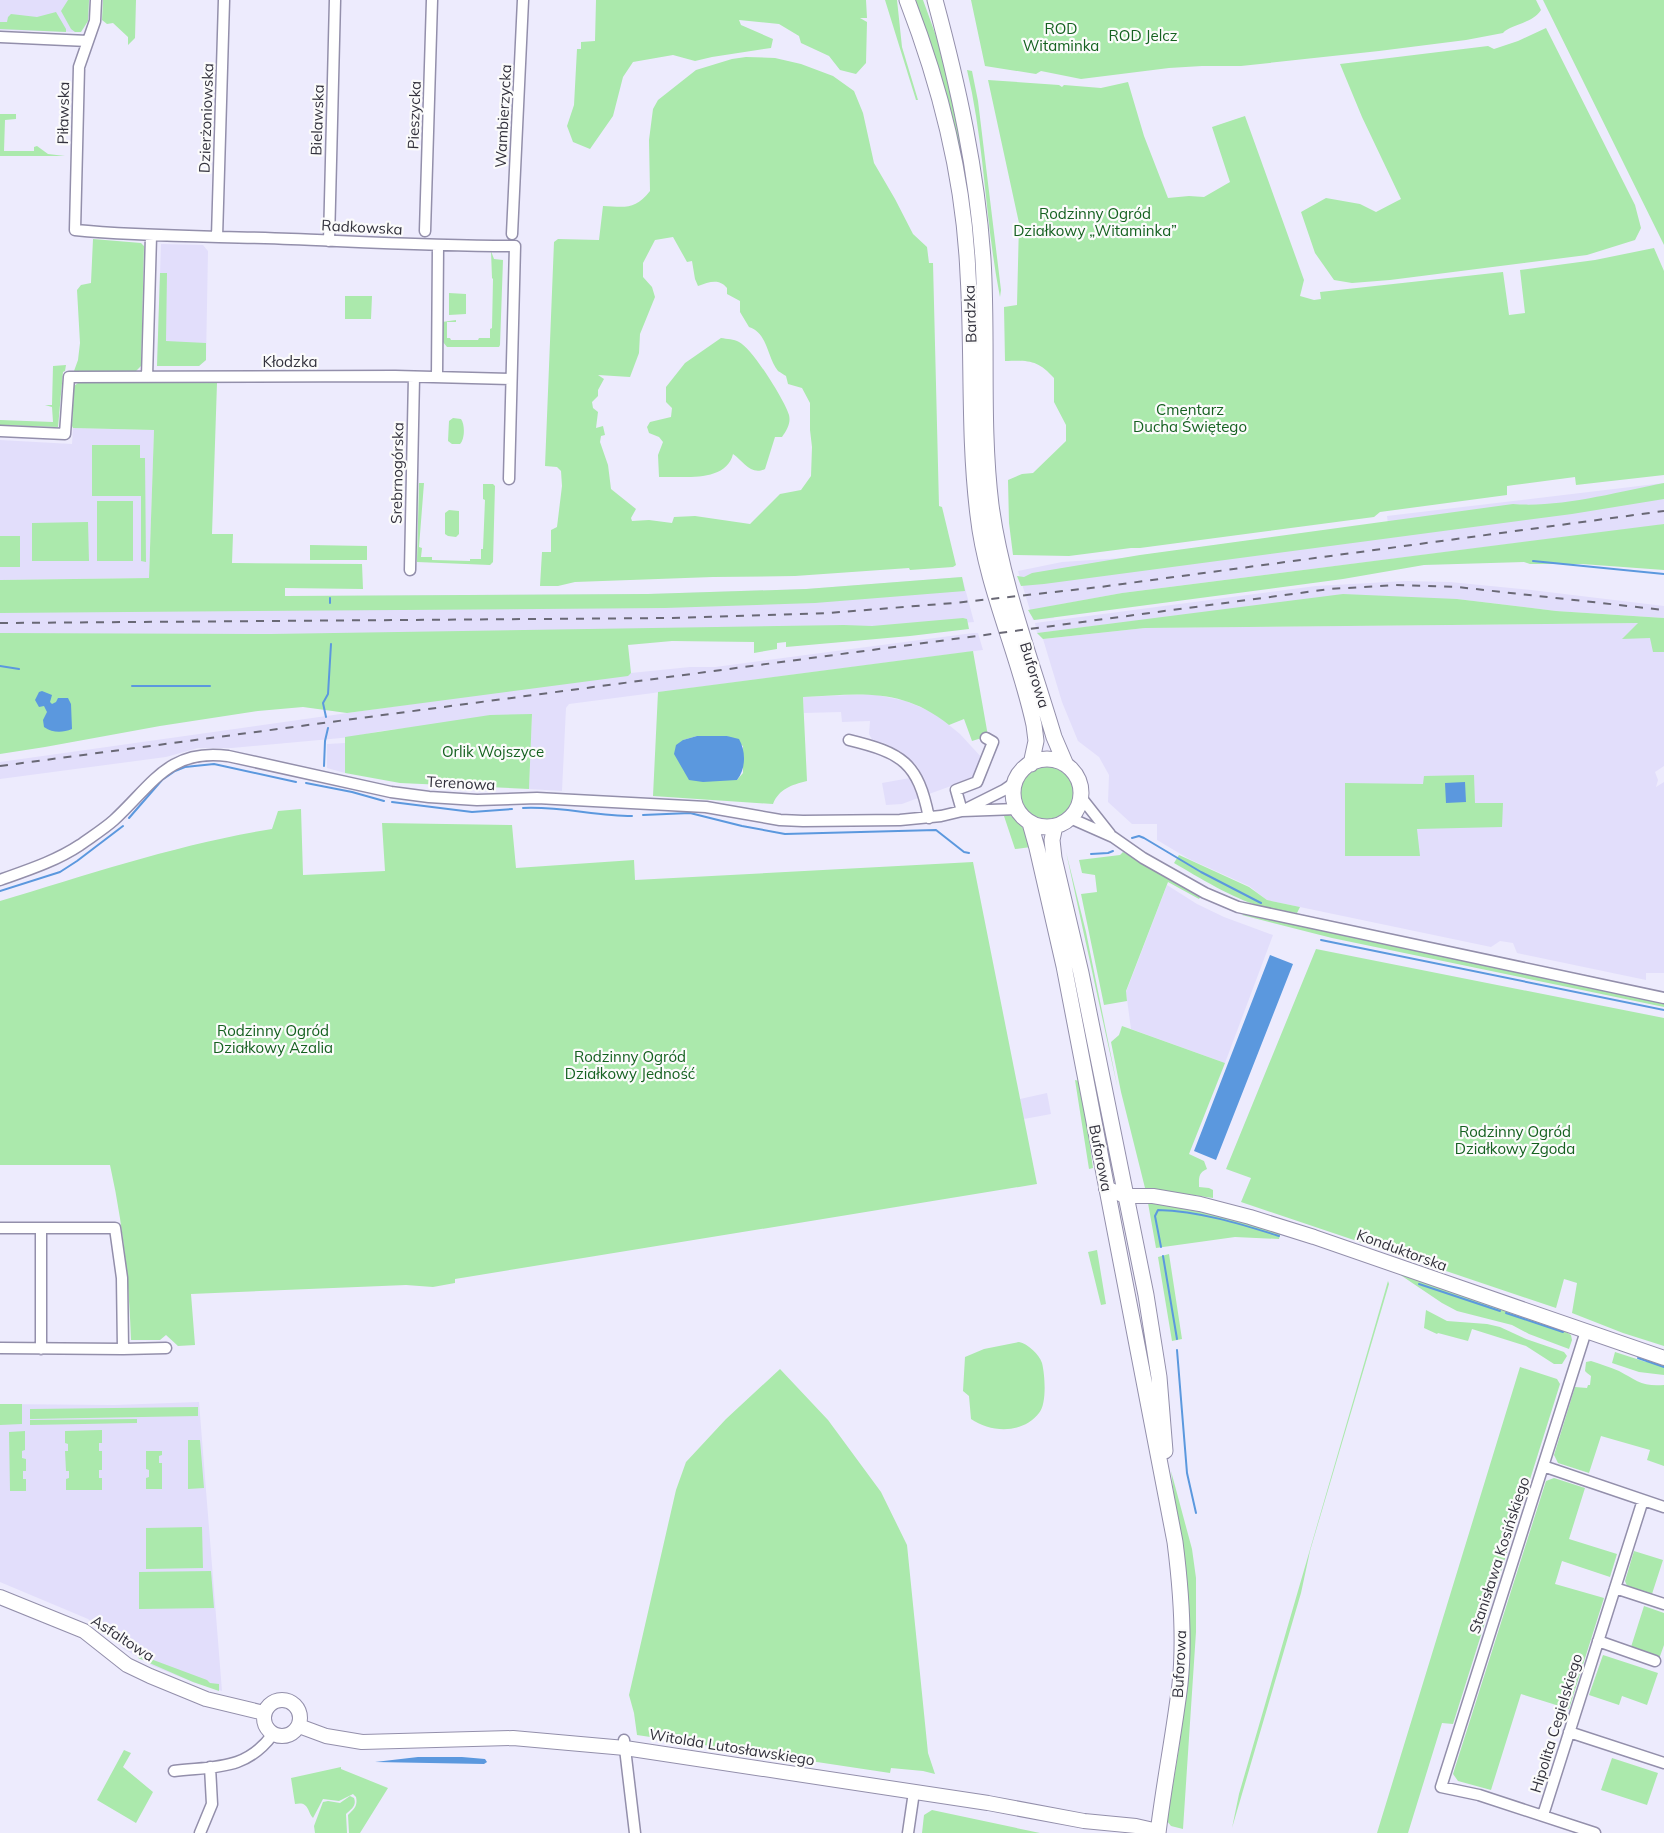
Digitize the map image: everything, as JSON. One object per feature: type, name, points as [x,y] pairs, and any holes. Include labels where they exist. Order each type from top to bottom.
[{"type":"main road","name":"Bardzka","points":[[907,0],[938,88],[951,139],[961,195],[968,273],[975,493],[982,544],[1007,632]]},
{"type":"main road","name":"Bardzka","points":[[935,0],[954,68],[970,144],[983,258],[989,486],[997,542],[1018,619]]},
{"type":"main road","name":"Buforowa","points":[[1018,619],[1054,737],[1066,765]]},
{"type":"main road","name":"Buforowa","points":[[1007,632],[1034,725],[1036,741],[1030,764]]},
{"type":"main road","points":[[1041,760],[1052,760],[1066,765],[1077,777],[1079,805],[1070,818],[1055,826],[1038,826],[1030,823],[1017,809],[1013,799],[1014,783],[1018,775],[1030,764],[1041,760]]},
{"type":"main road","name":"Buforowa","points":[[1030,823],[1064,966],[1167,1494],[1179,1578],[1182,1650],[1162,1832]]},
{"type":"main road","name":"Buforowa","points":[[1055,826],[1052,840],[1054,858],[1081,973],[1155,1347],[1164,1418],[1167,1494]]},
{"type":"street","name":"Piławska","points":[[75,230],[79,67],[95,21],[96,0]]},
{"type":"street","name":"Dzierżoniowska","points":[[217,237],[224,0]]},
{"type":"street","name":"Bielawska","points":[[329,241],[335,0]]},
{"type":"street","name":"Pieszycka","points":[[425,231],[432,0]]},
{"type":"street","name":"Wambierzycka","points":[[512,234],[523,0]]},
{"type":"street","points":[[0,37],[88,41]]},
{"type":"street","name":"Radkowska","points":[[75,230],[151,236],[438,246],[515,246],[511,379]]},
{"type":"street","points":[[147,377],[151,236]]},
{"type":"street","points":[[437,377],[438,246]]},
{"type":"street","name":"Kłodzka","points":[[0,431],[65,434],[69,377],[511,379]]},
{"type":"street","name":"Srebrnogórska","points":[[410,570],[414,377]]},
{"type":"street","points":[[509,479],[511,379]]},
{"type":"street","points":[[962,811],[956,790],[977,782],[993,742],[986,738]]},
{"type":"street","points":[[849,740],[897,756],[910,767],[923,795],[929,818]]},
{"type":"street","name":"Terenowa","points":[[0,879],[41,865],[78,846],[112,822],[173,764],[202,754],[228,756],[391,792],[429,797],[477,800],[537,798],[706,807],[780,820],[803,821],[900,820],[929,818],[962,811],[1017,809]]},
{"type":"street","name":"Terenowa","points":[[962,811],[1014,783]]},
{"type":"street","points":[[1080,796],[1113,837]]},
{"type":"street","points":[[1070,818],[1113,837],[1166,872],[1220,901],[1238,907],[1664,998]]},
{"type":"street","name":"Konduktorska","points":[[1106,1188],[1125,1196],[1162,1198],[1200,1204],[1250,1217],[1325,1240],[1664,1358]]},
{"type":"street","points":[[1111,1210],[1125,1196]]},
{"type":"street","points":[[0,1228],[115,1228],[122,1278],[123,1349]]},
{"type":"street","points":[[41,1228],[41,1348]]},
{"type":"street","name":"Stanisława Kosińskiego","points":[[1543,1815],[1479,1795],[1441,1787],[1586,1331]]},
{"type":"street","points":[[0,1348],[166,1348]]},
{"type":"street","points":[[1543,1466],[1664,1506]]},
{"type":"street","name":"Hipolita Cegielskiego","points":[[1595,1833],[1543,1815],[1643,1500]]},
{"type":"street","points":[[1615,1588],[1664,1604]]},
{"type":"street","name":"Asfaltowa","points":[[0,1597],[84,1632],[127,1665],[150,1676],[206,1699],[264,1713]]},
{"type":"street","points":[[1598,1641],[1655,1661]]},
{"type":"street","points":[[274,1701],[289,1701],[299,1710],[299,1726],[288,1735],[273,1734],[266,1727],[264,1713],[274,1701]]},
{"type":"street","name":"Witolda Lutosławskiego","points":[[299,1726],[326,1736],[362,1742],[513,1738],[624,1744],[1084,1821],[1127,1824],[1162,1832]]},
{"type":"street","points":[[1569,1732],[1664,1763]]},
{"type":"street","points":[[174,1771],[237,1763],[251,1757],[273,1734]]},
{"type":"street","points":[[624,1744],[635,1833]]},
{"type":"street","points":[[200,1833],[212,1804],[210,1767]]},
{"type":"street","points":[[908,1833],[914,1792]]},
{"type":"shaded area","points":[[0,0],[89,0],[89,15],[84,28],[77,32],[0,30]]},
{"type":"shaded area","points":[[161,244],[203,245],[208,251],[206,360],[199,366],[157,366]]},
{"type":"shaded area","points":[[73,428],[154,430],[149,578],[0,580],[0,440],[72,444]]},
{"type":"shaded area","points":[[1664,483],[1664,524],[1122,593],[1052,606],[1054,618],[1033,620],[1018,571],[1062,562],[1152,556],[1388,524],[1387,516]]},
{"type":"shaded area","points":[[962,577],[974,622],[755,642],[755,632],[0,653],[0,598],[648,594],[807,589]]},
{"type":"shaded area","points":[[1405,581],[1450,582],[1664,606],[1664,618],[1556,611],[1457,599],[1152,619],[1037,633],[1035,623],[1316,586]]},
{"type":"shaded area","points":[[1639,623],[1664,625],[1664,766],[1655,772],[1658,780],[1656,787],[1664,782],[1664,973],[1646,973],[1646,980],[1517,953],[1513,943],[1500,941],[1491,947],[1267,900],[1249,886],[1189,859],[1157,840],[1157,824],[1132,824],[1108,802],[1109,775],[1099,757],[1078,741],[1062,702],[1043,639],[1145,628]]},
{"type":"shaded area","points":[[978,633],[983,650],[569,704],[566,708],[562,791],[529,789],[532,714],[381,731],[352,737],[232,748],[198,748],[166,757],[0,779],[0,762],[631,673],[715,667]]},
{"type":"shaded area","points":[[872,694],[906,701],[934,713],[960,734],[983,759],[976,777],[929,794],[918,767],[912,761],[900,751],[884,743],[873,741],[869,734],[870,721],[842,722],[841,712],[804,713],[803,697]]},
{"type":"shaded area","points":[[345,743],[345,773],[327,768],[327,744]]},
{"type":"shaded area","points":[[910,778],[918,798],[902,804],[886,805],[882,783]]},
{"type":"shaded area","points":[[1167,885],[1197,904],[1224,917],[1273,935],[1225,1063],[1131,1029],[1126,992]]},
{"type":"shaded area","points":[[1047,1093],[1051,1114],[1024,1119],[1020,1099]]},
{"type":"shaded area","points":[[199,1402],[222,1691],[153,1666],[124,1649],[88,1619],[0,1582],[0,1404],[114,1405]]},
{"type":"green space","points":[[68,0],[89,0],[88,21],[81,32],[71,29],[61,11]]},
{"type":"green space","points":[[103,0],[136,0],[135,38],[128,45],[128,37],[113,23],[107,24],[102,20]]},
{"type":"green space","points":[[596,0],[866,0],[867,18],[860,18],[867,22],[866,63],[856,74],[840,70],[829,56],[801,43],[799,36],[779,24],[739,20],[741,25],[773,39],[771,48],[695,61],[673,55],[633,62],[623,77],[613,116],[590,149],[573,142],[567,126],[574,105],[577,49],[581,49],[581,42],[595,41]]},
{"type":"green space","points":[[885,0],[897,0],[902,47],[918,100],[916,100]]},
{"type":"green space","points":[[913,0],[923,0],[952,80],[974,225],[980,370],[975,283]]},
{"type":"green space","name":"ROD Jelcz","points":[[971,0],[1536,0],[1541,10],[1537,15],[1503,33],[1466,40],[1241,66],[1169,68],[1081,79],[1041,71],[1036,74],[985,66]]},
{"type":"green space","points":[[1543,0],[1664,0],[1664,245]]},
{"type":"green space","points":[[56,12],[66,32],[0,29],[0,22],[7,22],[11,14],[37,17]]},
{"type":"green space","points":[[1546,28],[1635,205],[1641,228],[1635,240],[1587,255],[1390,280],[1352,283],[1334,280],[1315,253],[1301,212],[1326,198],[1360,204],[1376,212],[1401,199],[1340,64],[1488,46],[1494,49]]},
{"type":"green space","points":[[775,58],[801,64],[833,76],[854,91],[863,113],[874,163],[913,234],[927,247],[929,263],[933,263],[939,506],[942,507],[956,565],[910,570],[909,568],[795,576],[575,582],[558,586],[540,586],[542,552],[551,552],[551,530],[557,527],[562,486],[561,471],[557,467],[545,466],[554,242],[558,239],[599,240],[603,206],[630,206],[645,197],[650,191],[649,140],[653,109],[658,100],[696,70],[732,59]],"holes":[[[673,237],[687,262],[692,261],[698,286],[710,282],[721,283],[727,288],[727,294],[740,301],[740,312],[749,327],[764,340],[774,366],[786,376],[788,384],[802,388],[810,403],[811,476],[801,490],[780,494],[750,524],[695,516],[674,517],[672,523],[649,520],[632,521],[631,518],[636,509],[611,489],[608,465],[600,442],[601,436],[605,435],[603,426],[596,428],[598,412],[593,408],[592,402],[598,396],[598,390],[604,379],[598,375],[630,377],[639,353],[640,334],[655,297],[652,287],[643,277],[643,263],[655,240]]]},
{"type":"green space","points":[[967,70],[972,71],[978,101],[1000,297],[978,127]]},
{"type":"green space","points":[[988,80],[1101,88],[1128,82],[1144,136],[1168,198],[1204,197],[1230,182],[1212,127],[1245,116],[1304,280],[1300,296],[1314,300],[1321,299],[1320,292],[1503,272],[1509,315],[1525,313],[1520,270],[1595,260],[1654,248],[1664,271],[1664,475],[1576,485],[1575,477],[1507,486],[1507,495],[1380,512],[1374,517],[1069,556],[1013,555],[1009,523],[1008,480],[1022,474],[1033,473],[1066,441],[1066,425],[1054,402],[1054,378],[1038,364],[1005,361],[1004,307],[1017,305],[1019,223]]},
{"type":"green space","points":[[0,114],[16,114],[16,119],[5,120],[4,151],[34,151],[34,147],[37,146],[48,154],[65,156],[0,156]]},
{"type":"green space","points":[[93,239],[141,243],[144,246],[141,366],[136,371],[74,371],[80,343],[77,290],[81,285],[91,283]]},
{"type":"green space","points":[[491,251],[494,259],[503,260],[500,345],[499,347],[447,347],[443,342],[442,322],[456,320],[456,322],[447,322],[447,338],[451,340],[490,338],[493,279]]},
{"type":"green space","points":[[160,273],[167,273],[166,341],[206,343],[206,360],[199,366],[157,366]]},
{"type":"green space","points":[[449,293],[466,294],[466,314],[449,315]]},
{"type":"green space","points":[[345,296],[372,296],[371,319],[345,319]]},
{"type":"green space","points":[[721,338],[739,342],[752,354],[775,387],[786,408],[789,415],[787,429],[782,437],[775,437],[765,469],[760,471],[751,469],[733,454],[729,463],[722,470],[713,474],[659,477],[658,455],[663,442],[659,437],[649,433],[647,427],[650,422],[671,417],[672,408],[666,402],[666,387],[685,363]]},
{"type":"green space","points":[[66,365],[63,372],[58,427],[0,425],[0,420],[53,422],[52,407],[45,405],[52,405],[53,366]]},
{"type":"green space","points":[[78,383],[217,383],[212,534],[233,534],[232,563],[362,564],[363,589],[285,588],[285,596],[648,594],[806,589],[962,577],[965,591],[815,603],[665,608],[0,613],[0,580],[149,578],[154,430],[73,428],[74,386]]},
{"type":"green space","points":[[453,418],[461,419],[463,424],[464,435],[460,444],[452,444],[448,441],[449,421]]},
{"type":"green space","points":[[92,445],[140,445],[140,458],[145,458],[146,562],[141,561],[141,496],[92,496]]},
{"type":"green space","points":[[419,483],[424,483],[419,547],[422,548],[421,557],[432,557],[432,560],[481,559],[485,500],[483,499],[483,484],[495,486],[493,562],[490,565],[417,562]]},
{"type":"green space","points":[[1664,483],[1664,499],[1572,514],[1044,584],[1021,586],[1017,576],[1024,577],[1032,573],[1140,555],[1513,504],[1550,504]]},
{"type":"green space","points":[[97,501],[133,501],[133,561],[97,561]]},
{"type":"green space","points":[[449,510],[459,511],[459,534],[456,537],[445,534],[445,513]]},
{"type":"green space","points":[[88,522],[89,561],[32,561],[32,523]]},
{"type":"green space","points":[[1664,524],[1664,570],[1524,562],[1424,565],[1343,579],[1034,620],[1028,610],[1122,593]]},
{"type":"green space","points":[[0,536],[20,536],[20,567],[0,567]]},
{"type":"green space","points":[[310,545],[367,546],[367,560],[310,560]]},
{"type":"green space","points":[[1343,594],[1457,599],[1556,611],[1664,618],[1664,652],[1653,652],[1650,638],[1622,639],[1638,623],[1145,628],[1043,639],[1037,633]]},
{"type":"green space","points":[[967,619],[969,629],[786,647],[786,642],[777,643],[777,649],[754,653],[754,642],[672,641],[628,645],[631,673],[628,676],[347,713],[303,707],[258,711],[0,754],[0,633],[270,634],[872,626]]},
{"type":"green space","points":[[973,651],[988,736],[972,741],[964,719],[949,725],[914,704],[897,699],[862,695],[803,697],[807,781],[786,788],[773,804],[653,796],[658,692]],"holes":[[[697,736],[727,736],[743,746],[743,773],[737,780],[715,780],[683,740]]]},
{"type":"green space","name":"Orlik Wojszyce","points":[[532,714],[529,789],[400,783],[345,773],[345,737],[490,715]]},
{"type":"green space","points":[[1042,767],[1052,767],[1061,771],[1069,779],[1073,793],[1069,807],[1061,815],[1052,819],[1042,819],[1033,815],[1025,807],[1021,798],[1021,788],[1025,779],[1033,771]]},
{"type":"green space","points":[[1474,775],[1475,803],[1503,803],[1502,827],[1417,829],[1420,856],[1345,856],[1345,783],[1423,784],[1424,776]]},
{"type":"green space","points":[[301,809],[303,875],[385,871],[382,823],[512,825],[516,868],[634,860],[635,880],[973,862],[1037,1184],[455,1279],[455,1283],[433,1287],[406,1285],[191,1294],[195,1345],[178,1346],[166,1335],[160,1340],[131,1340],[125,1252],[110,1165],[0,1165],[0,901],[169,851],[272,829],[278,811]]},
{"type":"green space","points":[[1003,813],[1018,822],[1031,847],[1015,849]]},
{"type":"green space","points":[[1066,852],[1086,932],[1118,1090]]},
{"type":"green space","points":[[1123,852],[1201,896],[1199,899],[1168,882],[1126,991],[1127,1001],[1104,1005],[1081,894],[1097,892],[1095,875],[1082,873],[1079,860],[1120,855]]},
{"type":"green space","points":[[1179,855],[1249,887],[1267,900],[1300,907],[1297,913],[1260,906],[1239,898],[1174,863]]},
{"type":"green space","points":[[1245,913],[1664,1002],[1664,1007],[1332,938],[1242,915]]},
{"type":"green space","name":"Rodzinny Ogród Działkowy Zgoda","points":[[1316,949],[1664,1018],[1664,1346],[1572,1313],[1577,1283],[1564,1279],[1556,1308],[1241,1202],[1251,1178],[1226,1169]]},
{"type":"green space","points":[[1122,1026],[1225,1063],[1189,1154],[1204,1161],[1207,1169],[1199,1178],[1199,1187],[1213,1190],[1213,1198],[1145,1188],[1111,1042],[1119,1035]]},
{"type":"green space","points":[[1075,1080],[1079,1081],[1084,1103],[1093,1168],[1089,1169]]},
{"type":"green space","points":[[1148,1203],[1210,1212],[1281,1232],[1279,1239],[1235,1237],[1156,1248]]},
{"type":"green space","points":[[1097,1250],[1106,1304],[1101,1305],[1088,1252]]},
{"type":"green space","points":[[1169,1254],[1182,1339],[1172,1341],[1158,1257]]},
{"type":"green space","points":[[1396,1272],[1567,1329],[1566,1332],[1571,1335],[1572,1340],[1569,1349],[1512,1325],[1457,1311]]},
{"type":"green space","points":[[1388,1281],[1310,1551],[1301,1593],[1232,1828],[1239,1794]]},
{"type":"green space","points":[[1426,1310],[1447,1321],[1500,1327],[1564,1352],[1567,1356],[1562,1364],[1554,1364],[1526,1346],[1472,1329],[1468,1341],[1437,1334],[1424,1328]]},
{"type":"green space","points":[[1019,1342],[1033,1350],[1042,1363],[1045,1389],[1042,1409],[1032,1420],[1016,1428],[997,1429],[979,1424],[971,1419],[969,1396],[963,1391],[965,1357],[984,1349]]},
{"type":"green space","points":[[1615,1352],[1646,1362],[1649,1356],[1664,1361],[1664,1375],[1639,1372],[1612,1363]]},
{"type":"green space","points":[[1591,1361],[1645,1384],[1664,1385],[1664,1466],[1647,1460],[1650,1450],[1601,1436],[1589,1473],[1558,1463],[1554,1455],[1575,1387],[1587,1388],[1590,1385],[1591,1376],[1585,1371],[1586,1362]]},
{"type":"green space","points":[[1520,1367],[1557,1379],[1560,1384],[1453,1724],[1442,1723],[1408,1833],[1377,1833]]},
{"type":"green space","points":[[780,1369],[828,1420],[881,1492],[907,1545],[928,1753],[935,1774],[891,1768],[890,1773],[637,1735],[629,1695],[676,1490],[686,1462],[726,1419]]},
{"type":"green space","points":[[0,1404],[22,1404],[22,1424],[0,1425]]},
{"type":"green space","points":[[198,1407],[198,1416],[30,1419],[30,1409]]},
{"type":"green space","points":[[137,1419],[137,1423],[30,1425],[30,1420]]},
{"type":"green space","points":[[102,1430],[102,1443],[99,1443],[99,1451],[102,1451],[102,1470],[99,1470],[99,1478],[102,1478],[102,1490],[66,1490],[69,1471],[66,1471],[65,1451],[68,1451],[68,1444],[65,1443],[65,1431]]},
{"type":"green space","points":[[25,1431],[25,1450],[22,1451],[22,1458],[26,1459],[23,1479],[26,1479],[26,1491],[10,1491],[9,1432]]},
{"type":"green space","points":[[188,1440],[200,1440],[204,1488],[188,1489]]},
{"type":"green space","points":[[146,1451],[162,1451],[159,1463],[162,1463],[162,1489],[146,1489],[149,1470],[146,1469]]},
{"type":"green space","points":[[1171,1471],[1192,1549],[1196,1578],[1196,1632],[1183,1829],[1171,1826],[1167,1821],[1179,1748],[1185,1684],[1177,1519]]},
{"type":"green space","points":[[1554,1478],[1585,1488],[1569,1539],[1617,1554],[1610,1577],[1562,1561],[1555,1584],[1604,1598],[1569,1709],[1521,1694],[1491,1790],[1458,1781],[1453,1774],[1546,1481]]},
{"type":"green space","points":[[202,1527],[203,1568],[146,1569],[146,1528]]},
{"type":"green space","points":[[1634,1551],[1663,1560],[1652,1594],[1627,1586],[1625,1581]]},
{"type":"green space","points":[[211,1571],[214,1608],[139,1609],[139,1572]]},
{"type":"green space","points":[[1644,1606],[1664,1613],[1664,1645],[1659,1659],[1631,1647]]},
{"type":"green space","points":[[140,1655],[210,1683],[219,1684],[219,1691],[138,1658]]},
{"type":"green space","points":[[1603,1655],[1658,1673],[1647,1705],[1622,1696],[1619,1705],[1589,1695]]},
{"type":"green space","points":[[124,1750],[131,1753],[123,1767],[153,1792],[136,1823],[97,1800]]},
{"type":"green space","points":[[1612,1758],[1658,1773],[1647,1805],[1601,1790]]},
{"type":"green space","points":[[341,1767],[341,1769],[388,1788],[360,1833],[349,1833],[348,1815],[356,1805],[356,1797],[353,1794],[339,1801],[323,1799],[313,1818],[305,1805],[295,1804],[291,1778]]},
{"type":"green space","points":[[350,1796],[354,1798],[355,1803],[346,1814],[347,1833],[315,1833],[314,1826],[323,1802],[340,1803]]},
{"type":"green space","points":[[932,1810],[1040,1833],[922,1833],[924,1815]]},
{"type":"water","points":[[42,691],[52,695],[50,702],[52,704],[58,698],[68,698],[71,704],[72,729],[58,732],[44,727],[43,720],[47,712],[44,706],[39,707],[35,700]]},
{"type":"water","points":[[697,736],[727,736],[739,739],[744,760],[737,780],[703,782],[689,780],[674,754],[676,745],[683,740]]},
{"type":"water","points":[[1465,782],[1466,802],[1446,803],[1445,783]]},
{"type":"water","points":[[1270,955],[1293,964],[1216,1160],[1194,1151]]},
{"type":"water","points":[[418,1757],[462,1757],[485,1759],[487,1762],[484,1764],[375,1762]]},
{"type":"waterway","points":[[1533,561],[1664,574]]},
{"type":"waterway","points":[[330,598],[330,603]]},
{"type":"waterway","points":[[326,717],[323,703],[328,694],[331,644]]},
{"type":"waterway","points":[[0,666],[19,669]]},
{"type":"waterway","points":[[132,686],[210,686]]},
{"type":"waterway","points":[[324,766],[328,728]]},
{"type":"waterway","points":[[129,818],[162,780],[185,767],[214,764],[296,782]]},
{"type":"waterway","points":[[306,783],[384,801]]},
{"type":"waterway","points":[[392,802],[472,812],[512,809]]},
{"type":"waterway","points":[[523,808],[551,808],[632,816]]},
{"type":"waterway","points":[[643,815],[690,813],[785,834],[936,830],[964,852],[969,853]]},
{"type":"waterway","points":[[0,891],[60,872],[123,826]]},
{"type":"waterway","points":[[1132,838],[1139,836],[1144,838],[1201,872],[1261,903]]},
{"type":"waterway","points":[[1091,854],[1113,851]]},
{"type":"waterway","points":[[1321,940],[1664,1010]]},
{"type":"waterway","points":[[1161,1247],[1155,1216],[1158,1210],[1204,1216],[1279,1236]]},
{"type":"waterway","points":[[1163,1256],[1177,1339]]},
{"type":"waterway","points":[[1419,1284],[1500,1311]]},
{"type":"waterway","points":[[1506,1313],[1563,1332]]},
{"type":"waterway","points":[[1177,1350],[1187,1473],[1196,1513]]},
{"type":"waterway","points":[[1638,1358],[1664,1367]]},
{"type":"railway","points":[[0,623],[670,618],[828,613],[954,603],[1100,587],[1664,511]]},
{"type":"railway","points":[[0,766],[1330,589],[1395,585],[1457,587],[1664,610]]},
{"type":"park label","name":"ROD Witaminka","points":[[1061,36]]},
{"type":"park label","name":"Rodzinny Ogród Działkowy „Witaminka”","points":[[1095,222]]},
{"type":"park label","name":"Cmentarz Ducha Świętego","points":[[1190,418]]},
{"type":"park label","name":"Rodzinny Ogród Działkowy Azalia","points":[[273,1038]]},
{"type":"park label","name":"Rodzinny Ogród Działkowy Jedność","points":[[630,1064]]}]
